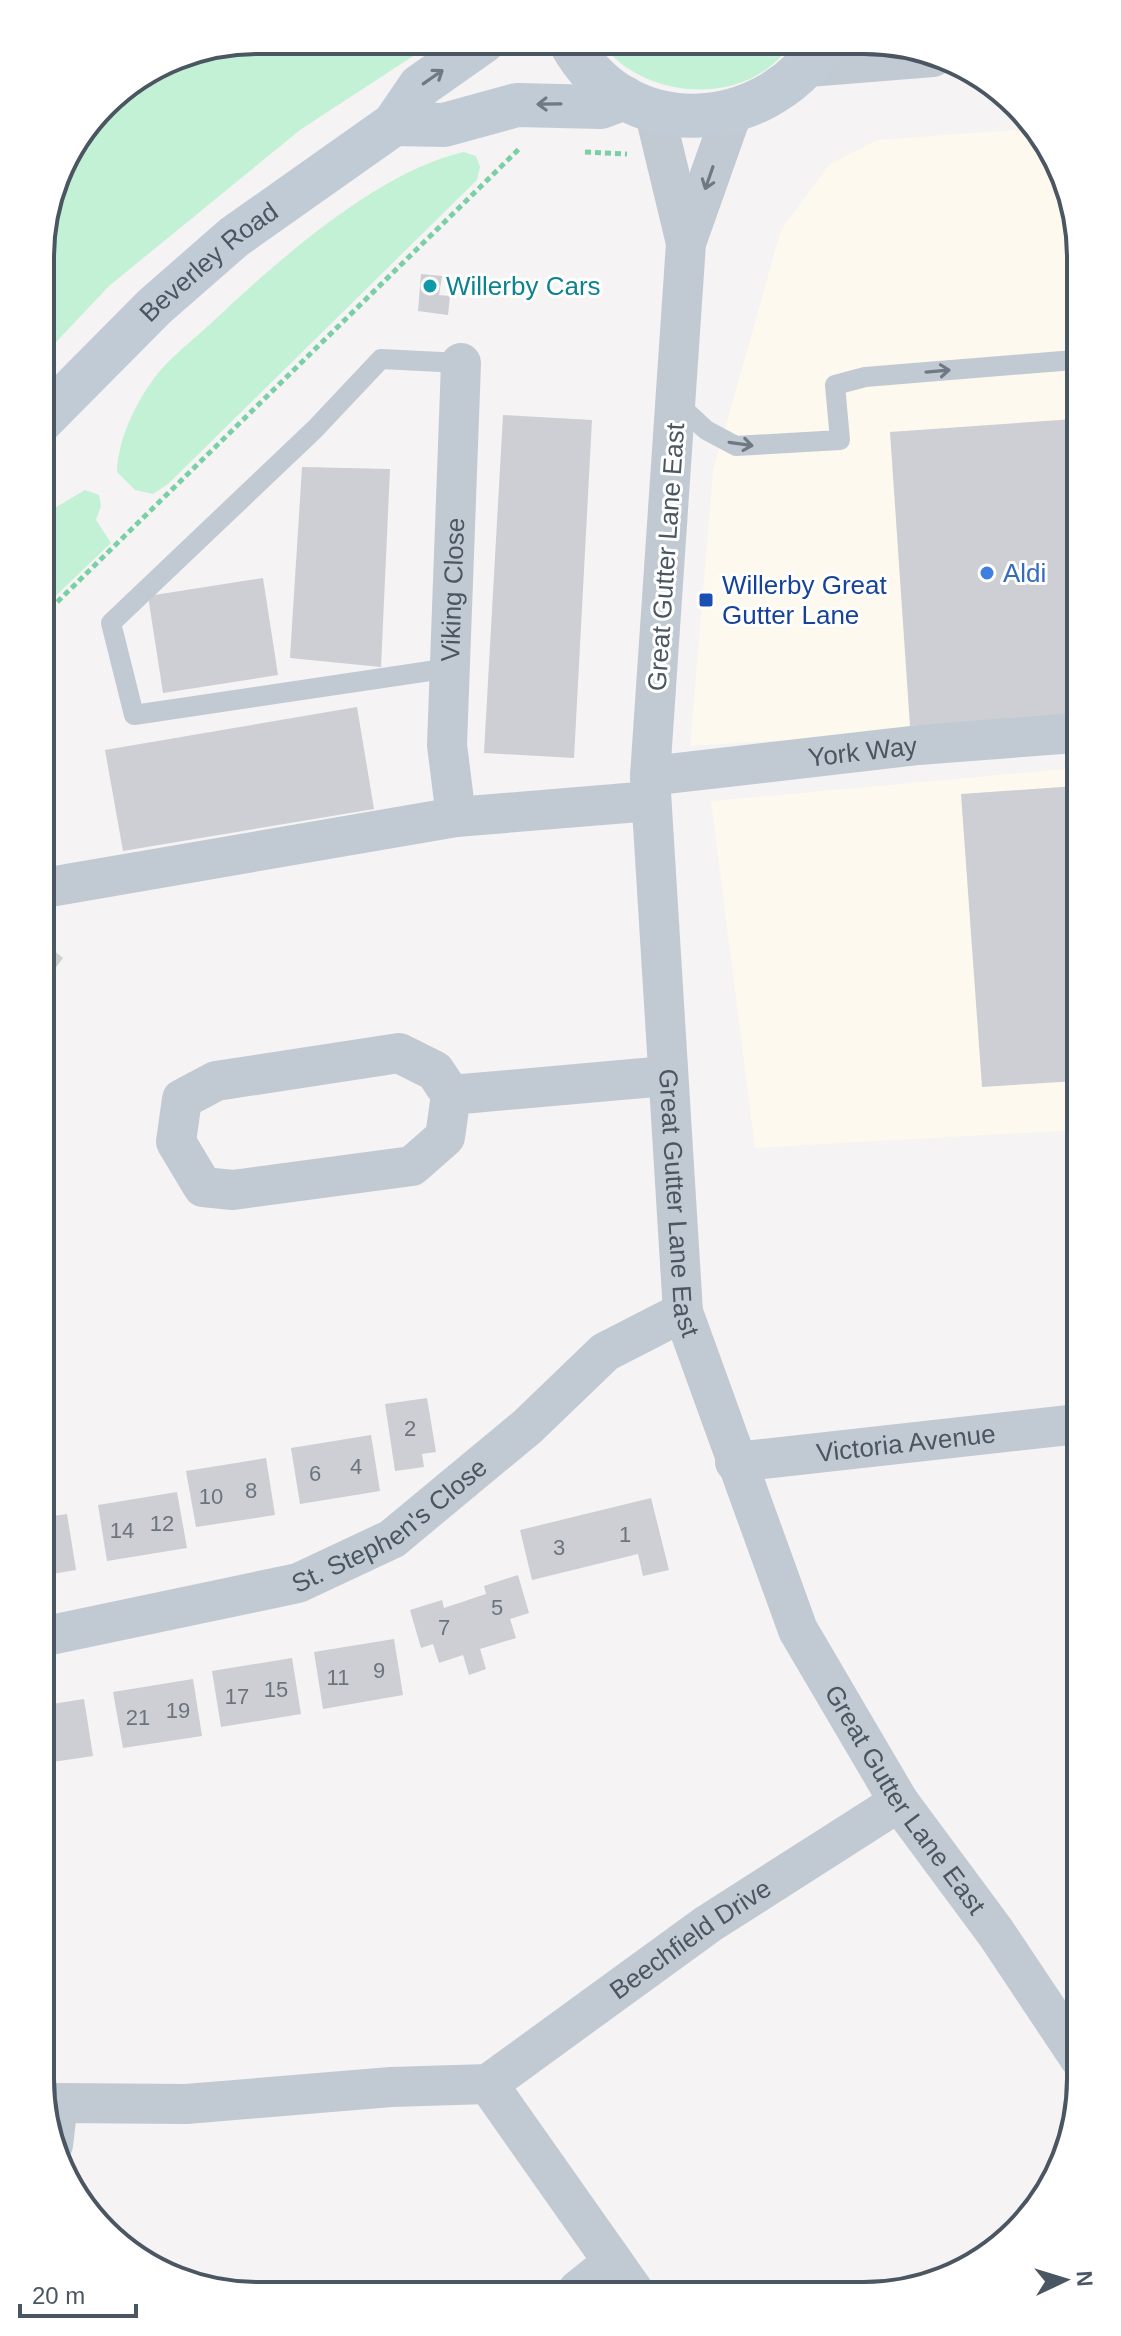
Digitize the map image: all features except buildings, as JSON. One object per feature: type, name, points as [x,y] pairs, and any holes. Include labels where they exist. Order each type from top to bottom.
[{"type":"main road","name":"Beverley Road","points":[[54,408],[154,307],[234,237],[394,124],[420,86],[466,54]]},
{"type":"main road","points":[[579,54],[600,80],[640,104],[693,117],[732,113],[773,96],[815,55]]},
{"type":"main road","points":[[394,124],[444,125],[517,105],[601,107],[640,104]]},
{"type":"street","points":[[815,55],[893,56]]},
{"type":"street","name":"Great Gutter Lane East","points":[[640,104],[686,243]]},
{"type":"street","name":"Great Gutter Lane East","points":[[732,113],[686,243],[651,788],[666,1076],[683,1312],[798,1630],[899,1802],[996,1933],[1067,2040]]},
{"type":"street","name":"Viking Close","points":[[456,817],[447,745],[461,363]]},
{"type":"street","name":"York Way","points":[[651,788],[919,745],[1067,734]]},
{"type":"street","points":[[54,886],[456,817],[651,788]]},
{"type":"street","points":[[399,1053],[435,1071],[451,1095],[445,1137],[412,1166],[233,1190],[203,1187],[176,1142],[182,1099],[216,1081],[399,1053]]},
{"type":"street","points":[[451,1095],[666,1076]]},
{"type":"street","name":"St. Stephen's Close","points":[[54,1634],[298,1583],[392,1539],[527,1427],[605,1352],[683,1312]]},
{"type":"street","name":"Victoria Avenue","points":[[735,1462],[1067,1425]]},
{"type":"street","name":"Beechfield Drive","points":[[488,2084],[708,1924],[899,1802]]},
{"type":"street","points":[[55,2096],[186,2104],[391,2087],[488,2084],[623,2276],[604,2282]]},
{"type":"lane","points":[[450,668],[134,715],[111,623],[315,429],[381,359],[461,363]]},
{"type":"lane","points":[[677,403],[706,430],[736,446],[840,440],[835,385],[865,377],[1067,361]]},
{"type":"path","points":[[54,605],[519,149],[535,150]]},
{"type":"path","points":[[583,152],[629,155]]},
{"type":"shaded area","points":[[1022,130],[1052,179],[1065,230],[1067,257],[1067,723],[690,746],[713,471],[781,230],[829,165],[877,140]]},
{"type":"shaded area","points":[[1067,769],[1067,1131],[755,1148],[711,801]]},
{"type":"green space","points":[[416,54],[300,130],[109,286],[54,344],[54,243],[61,204],[69,179],[88,144],[104,123],[133,96],[179,69],[230,56]]},
{"type":"green space","points":[[612,54],[782,54],[773,64],[750,79],[724,87],[696,89],[669,86],[642,77]]},
{"type":"green space","points":[[464,152],[476,156],[480,167],[477,180],[168,484],[153,494],[135,490],[117,472],[124,435],[134,410],[155,377],[173,357],[294,249],[361,200],[430,163]]},
{"type":"green space","points":[[85,490],[99,495],[101,506],[96,520],[111,543],[54,597],[54,508]]},
{"type":"place","name":"Willerby Cars","points":[[430,286]]},
{"type":"place","name":"Aldi","points":[[987,573]]},
{"type":"place","name":"Willerby Great Gutter Lane","points":[[706,600]]}]
